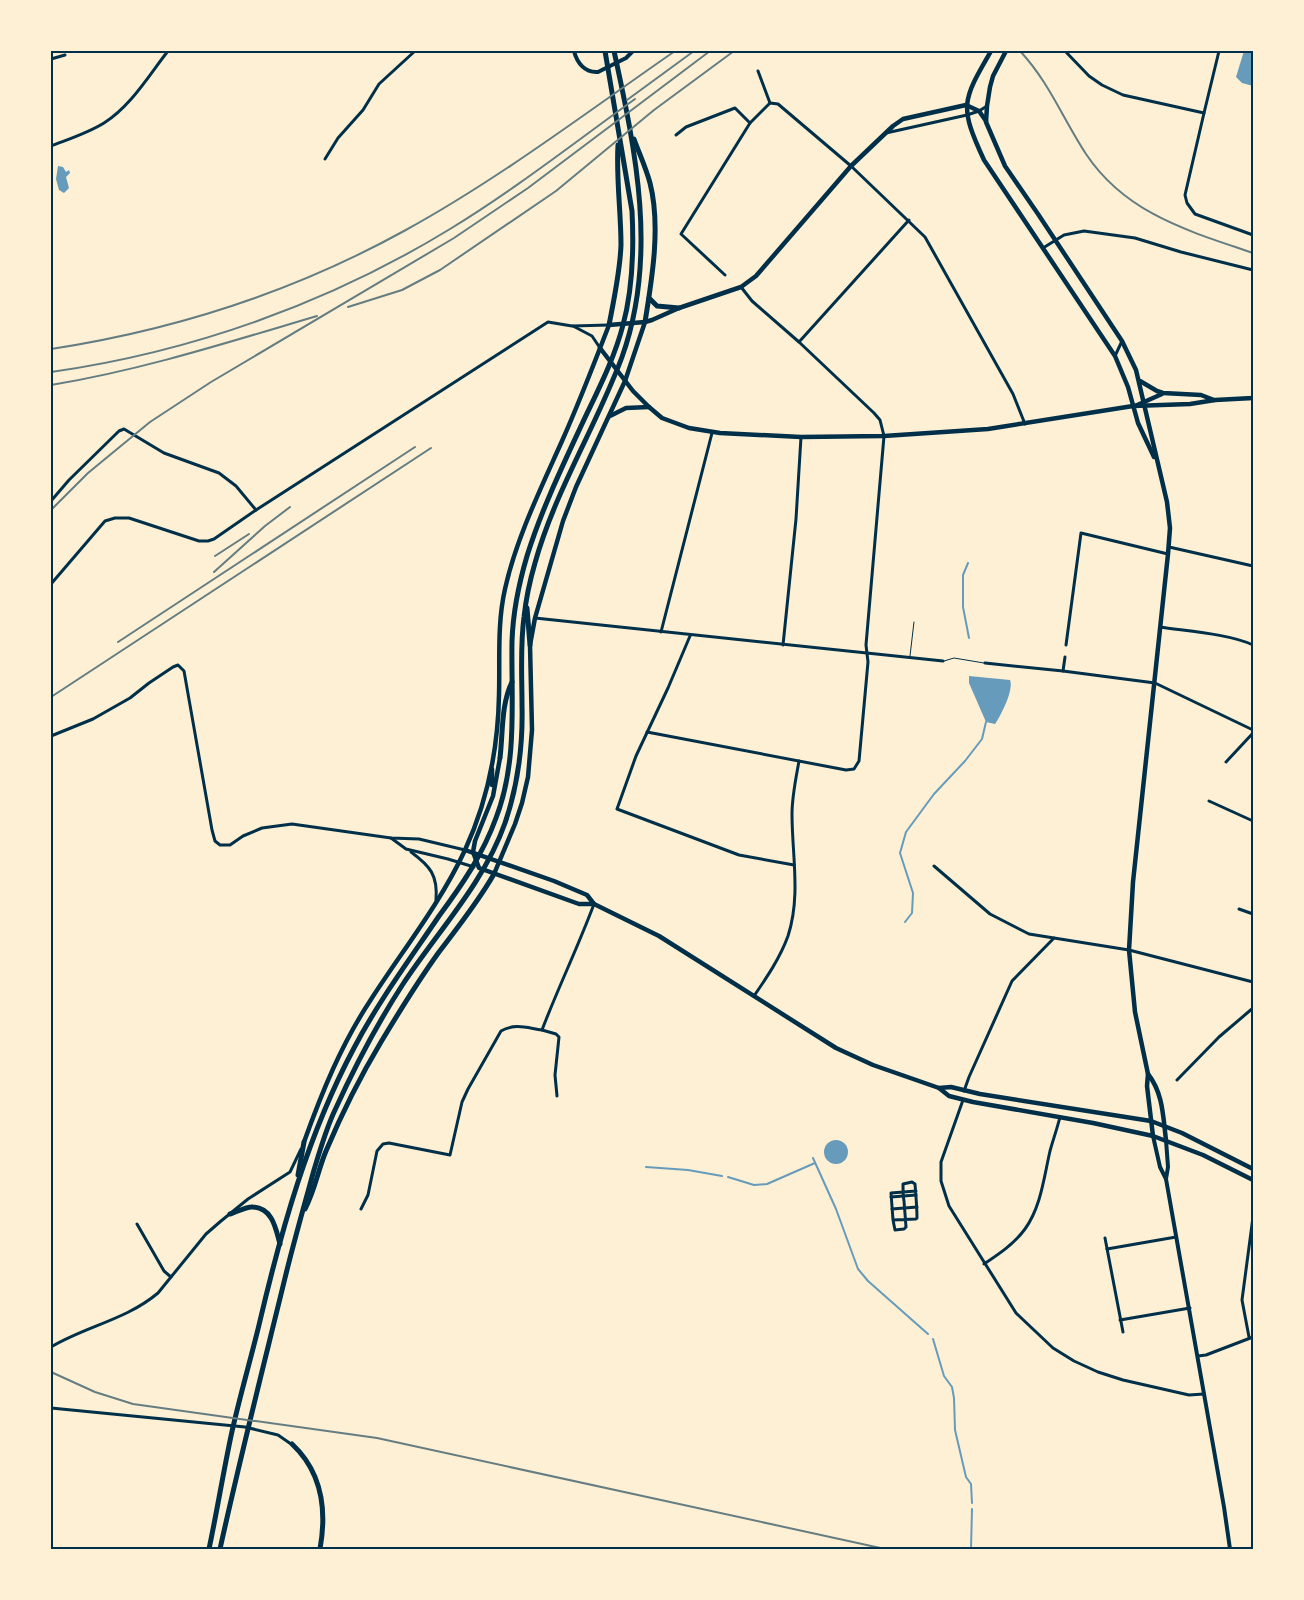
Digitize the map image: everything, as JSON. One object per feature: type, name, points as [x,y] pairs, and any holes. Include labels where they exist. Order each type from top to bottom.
[{"type":"highway","points":[[220,1549],[245,1437],[300,1218],[332,1115],[362,1052],[402,985],[452,916],[492,854],[511,804],[519,761],[522,731],[522,642],[526,598],[544,536],[622,357],[638,295],[642,236],[634,144],[614,51]]},
{"type":"highway","points":[[605,53],[620,155],[621,247],[617,287],[609,325]]},
{"type":"highway","points":[[634,144],[650,182],[653,204],[654,240],[645,322]]},
{"type":"highway","points":[[295,1190],[331,1096],[354,1047],[396,979],[472,870],[483,850],[498,814],[510,762],[513,732],[512,639],[515,613],[526,560],[539,522],[614,354],[626,312],[631,279],[633,237],[628,186],[620,155]]},
{"type":"highway","points":[[649,298],[657,306],[679,308]]},
{"type":"highway","points":[[526,598],[530,645]]},
{"type":"highway","points":[[500,758],[508,691],[513,679]]},
{"type":"highway","points":[[300,1218],[311,1197],[324,1156],[350,1096],[406,1002],[494,874]]},
{"type":"highway","points":[[209,1549],[231,1435],[295,1190],[304,1142]]},
{"type":"highway","points":[[230,1214],[253,1206],[264,1210],[275,1224],[280,1244]]},
{"type":"highway","points":[[292,1444],[307,1461],[320,1489],[324,1514],[320,1549]]},
{"type":"main road","points":[[991,51],[971,86],[966,105],[975,141],[984,160],[1115,356],[1128,387],[1138,423],[1157,463]]},
{"type":"main road","points":[[986,122],[993,76],[1006,51]]},
{"type":"main road","points":[[304,1142],[343,1045],[451,878],[481,810],[492,768],[497,737],[500,640],[504,590],[527,522],[583,394],[609,325],[645,322],[679,308],[741,287],[756,276],[851,166],[903,119],[966,105],[979,112],[986,122],[1005,166],[1122,341],[1140,381],[1167,502],[1170,528],[1169,547],[1133,882],[1129,950],[1135,1012],[1148,1074],[1147,1086],[1154,1136]]},
{"type":"main road","points":[[494,874],[522,803],[530,760],[532,730],[530,645],[535,618],[563,521],[579,480],[625,381],[645,322]]},
{"type":"main road","points":[[600,348],[625,381],[649,408],[667,421],[712,433],[801,437],[884,436],[988,429],[1133,406],[1145,403],[1163,393]]},
{"type":"main road","points":[[1140,381],[1163,393],[1200,395],[1215,400]]},
{"type":"main road","points":[[1145,403],[1190,404],[1215,400],[1253,398]]},
{"type":"main road","points":[[610,416],[626,408],[649,408]]},
{"type":"main road","points":[[500,758],[492,796],[473,852],[479,868],[579,904],[594,904]]},
{"type":"main road","points":[[492,768],[492,796]]},
{"type":"main road","points":[[464,850],[554,881],[587,895],[594,904],[659,936],[827,1044],[846,1054],[939,1088],[949,1096],[962,1100],[1126,1129],[1154,1136],[1253,1180]]},
{"type":"main road","points":[[1148,1074],[1157,1085],[1166,1140]]},
{"type":"main road","points":[[939,1088],[951,1087],[964,1091],[1151,1121],[1164,1125],[1253,1168]]},
{"type":"street","points":[[51,146],[94,129],[115,116],[168,51]]},
{"type":"street","points":[[325,160],[338,138],[363,110],[379,84],[414,51]]},
{"type":"street","points":[[574,51],[581,66],[598,72],[626,58],[633,51]]},
{"type":"street","points":[[1065,51],[1088,76],[1115,92],[1204,113]]},
{"type":"street","points":[[1219,51],[1185,195],[1187,203],[1195,214],[1253,235]]},
{"type":"street","points":[[51,59],[65,55]]},
{"type":"street","points":[[758,71],[770,102]]},
{"type":"street","points":[[725,275],[680,234],[750,122],[770,102]]},
{"type":"street","points":[[770,102],[778,104],[851,166],[909,220],[930,244],[1013,394],[1025,424]]},
{"type":"street","points":[[886,133],[979,112],[987,106]]},
{"type":"street","points":[[676,135],[686,127],[735,108],[750,122]]},
{"type":"street","points":[[799,342],[909,220]]},
{"type":"street","points":[[1043,248],[1055,239],[1074,232],[1084,231],[1130,237],[1180,252],[1253,270]]},
{"type":"street","points":[[647,732],[846,770],[854,769],[859,761],[884,436],[880,420],[874,413],[799,342],[752,301],[741,287]]},
{"type":"street","points":[[51,584],[105,521],[115,518],[129,518],[199,541],[214,540],[256,510],[548,322],[572,326],[609,325]]},
{"type":"street","points":[[572,326],[592,336],[600,348]]},
{"type":"street","points":[[1115,356],[1122,341]]},
{"type":"street","points":[[51,500],[87,462],[119,431],[124,429],[164,454],[219,472],[236,486],[256,510]]},
{"type":"street","points":[[661,632],[712,433]]},
{"type":"street","points":[[782,645],[796,519],[801,437]]},
{"type":"street","points":[[1066,645],[1081,533],[1168,554]]},
{"type":"street","points":[[1169,547],[1253,566]]},
{"type":"street","points":[[535,618],[690,636],[943,661]]},
{"type":"street","points":[[1160,627],[1227,638],[1253,645]]},
{"type":"street","points":[[690,636],[636,756],[618,809],[739,855],[794,865]]},
{"type":"street","points":[[1064,670],[1065,657]]},
{"type":"street","points":[[985,663],[1064,670],[1155,683],[1253,732],[1226,762]]},
{"type":"street","points":[[51,736],[93,719],[130,698],[149,682],[178,665],[184,671],[212,830],[215,841],[220,845],[230,845],[262,828],[292,824],[391,838],[419,840],[464,850]]},
{"type":"street","points":[[754,996],[777,960],[788,936],[796,890],[792,812],[799,761]]},
{"type":"street","points":[[1209,801],[1253,821]]},
{"type":"street","points":[[391,838],[425,862],[435,878],[436,902]]},
{"type":"street","points":[[408,850],[479,868]]},
{"type":"street","points":[[934,866],[990,914],[1029,934],[1129,950],[1253,982]]},
{"type":"street","points":[[542,1030],[562,978],[580,944],[594,904]]},
{"type":"street","points":[[1239,909],[1253,914]]},
{"type":"street","points":[[964,1091],[968,1076],[1012,981],[1054,938]]},
{"type":"street","points":[[1177,1080],[1219,1037],[1253,1008]]},
{"type":"street","points":[[361,1210],[368,1195],[377,1151],[382,1144],[389,1143],[450,1155],[462,1102],[501,1032],[508,1027],[516,1026],[542,1030],[556,1034],[559,1037],[555,1075],[557,1096]]},
{"type":"street","points":[[962,1100],[941,1162],[941,1181],[949,1206],[1016,1313],[1053,1348],[1074,1361],[1098,1372],[1123,1380],[1189,1395],[1205,1394]]},
{"type":"street","points":[[984,1264],[1004,1251],[1026,1228],[1033,1215],[1060,1118]]},
{"type":"street","points":[[1154,1136],[1160,1167],[1166,1179],[1177,1236],[1230,1549]]},
{"type":"street","points":[[1166,1140],[1168,1167],[1166,1179]]},
{"type":"street","points":[[51,1347],[71,1336],[123,1316],[158,1293],[206,1234],[248,1200],[290,1172],[304,1142]]},
{"type":"street","points":[[893,1220],[905,1220],[917,1218],[917,1207],[916,1193],[915,1183],[904,1183],[903,1194],[905,1220],[906,1227],[895,1230],[893,1228],[891,1197],[903,1194],[916,1193]]},
{"type":"street","points":[[892,1209],[917,1207]]},
{"type":"street","points":[[1198,1356],[1206,1355],[1251,1337],[1242,1300],[1253,1216]]},
{"type":"street","points":[[137,1224],[164,1271],[171,1277]]},
{"type":"street","points":[[1108,1249],[1177,1236]]},
{"type":"street","points":[[1105,1238],[1123,1332]]},
{"type":"street","points":[[1120,1320],[1190,1308]]},
{"type":"street","points":[[51,1408],[245,1427],[278,1435],[292,1444]]},
{"type":"lane","points":[[909,657],[914,622]]},
{"type":"lane","points":[[943,661],[954,658],[985,663]]},
{"type":"water","points":[[1244,51],[1253,51],[1253,86],[1242,83],[1236,77]]},
{"type":"water","points":[[58,166],[63,167],[66,172],[69,170],[70,173],[66,177],[69,188],[64,193],[59,190],[56,179]]},
{"type":"water","points":[[969,676],[1010,680],[1009,696],[995,724],[986,722],[969,683]]},
{"type":"water","points":[[836,1140],[841,1141],[847,1147],[847,1157],[841,1163],[836,1164],[831,1163],[825,1157],[824,1152],[825,1147],[831,1141]]},
{"type":"waterway","points":[[968,563],[963,575],[963,607],[969,638]]},
{"type":"waterway","points":[[905,922],[912,913],[913,893],[900,853],[906,832],[934,794],[965,761],[982,739],[986,722]]},
{"type":"waterway","points":[[813,1158],[836,1209],[858,1269],[868,1281],[928,1334]]},
{"type":"waterway","points":[[728,1177],[754,1185],[767,1184],[815,1163]]},
{"type":"waterway","points":[[646,1167],[688,1170],[722,1176]]},
{"type":"waterway","points":[[933,1339],[944,1376],[952,1387],[955,1430],[966,1477],[971,1484],[972,1503]]},
{"type":"waterway","points":[[971,1549],[972,1509]]},
{"type":"railway","points":[[51,349],[143,331],[188,319],[277,290],[363,253],[474,190],[675,51]]},
{"type":"railway","points":[[627,100],[694,51]]},
{"type":"railway","points":[[51,510],[88,473],[150,422],[211,382],[454,238],[528,188],[710,51]]},
{"type":"railway","points":[[348,307],[402,290],[440,270],[556,191],[654,110],[734,51]]},
{"type":"railway","points":[[1020,51],[1048,88],[1086,154],[1102,175],[1120,192],[1160,218],[1206,237],[1253,253]]},
{"type":"railway","points":[[51,372],[156,352],[207,337],[258,321],[356,280],[404,256],[474,214],[635,99]]},
{"type":"railway","points":[[51,385],[119,372],[317,316]]},
{"type":"railway","points":[[118,642],[415,447]]},
{"type":"railway","points":[[51,697],[431,448]]},
{"type":"railway","points":[[214,572],[265,526],[290,507]]},
{"type":"railway","points":[[215,556],[249,534]]},
{"type":"railway","points":[[51,1372],[95,1392],[133,1404],[377,1438],[885,1549]]}]
